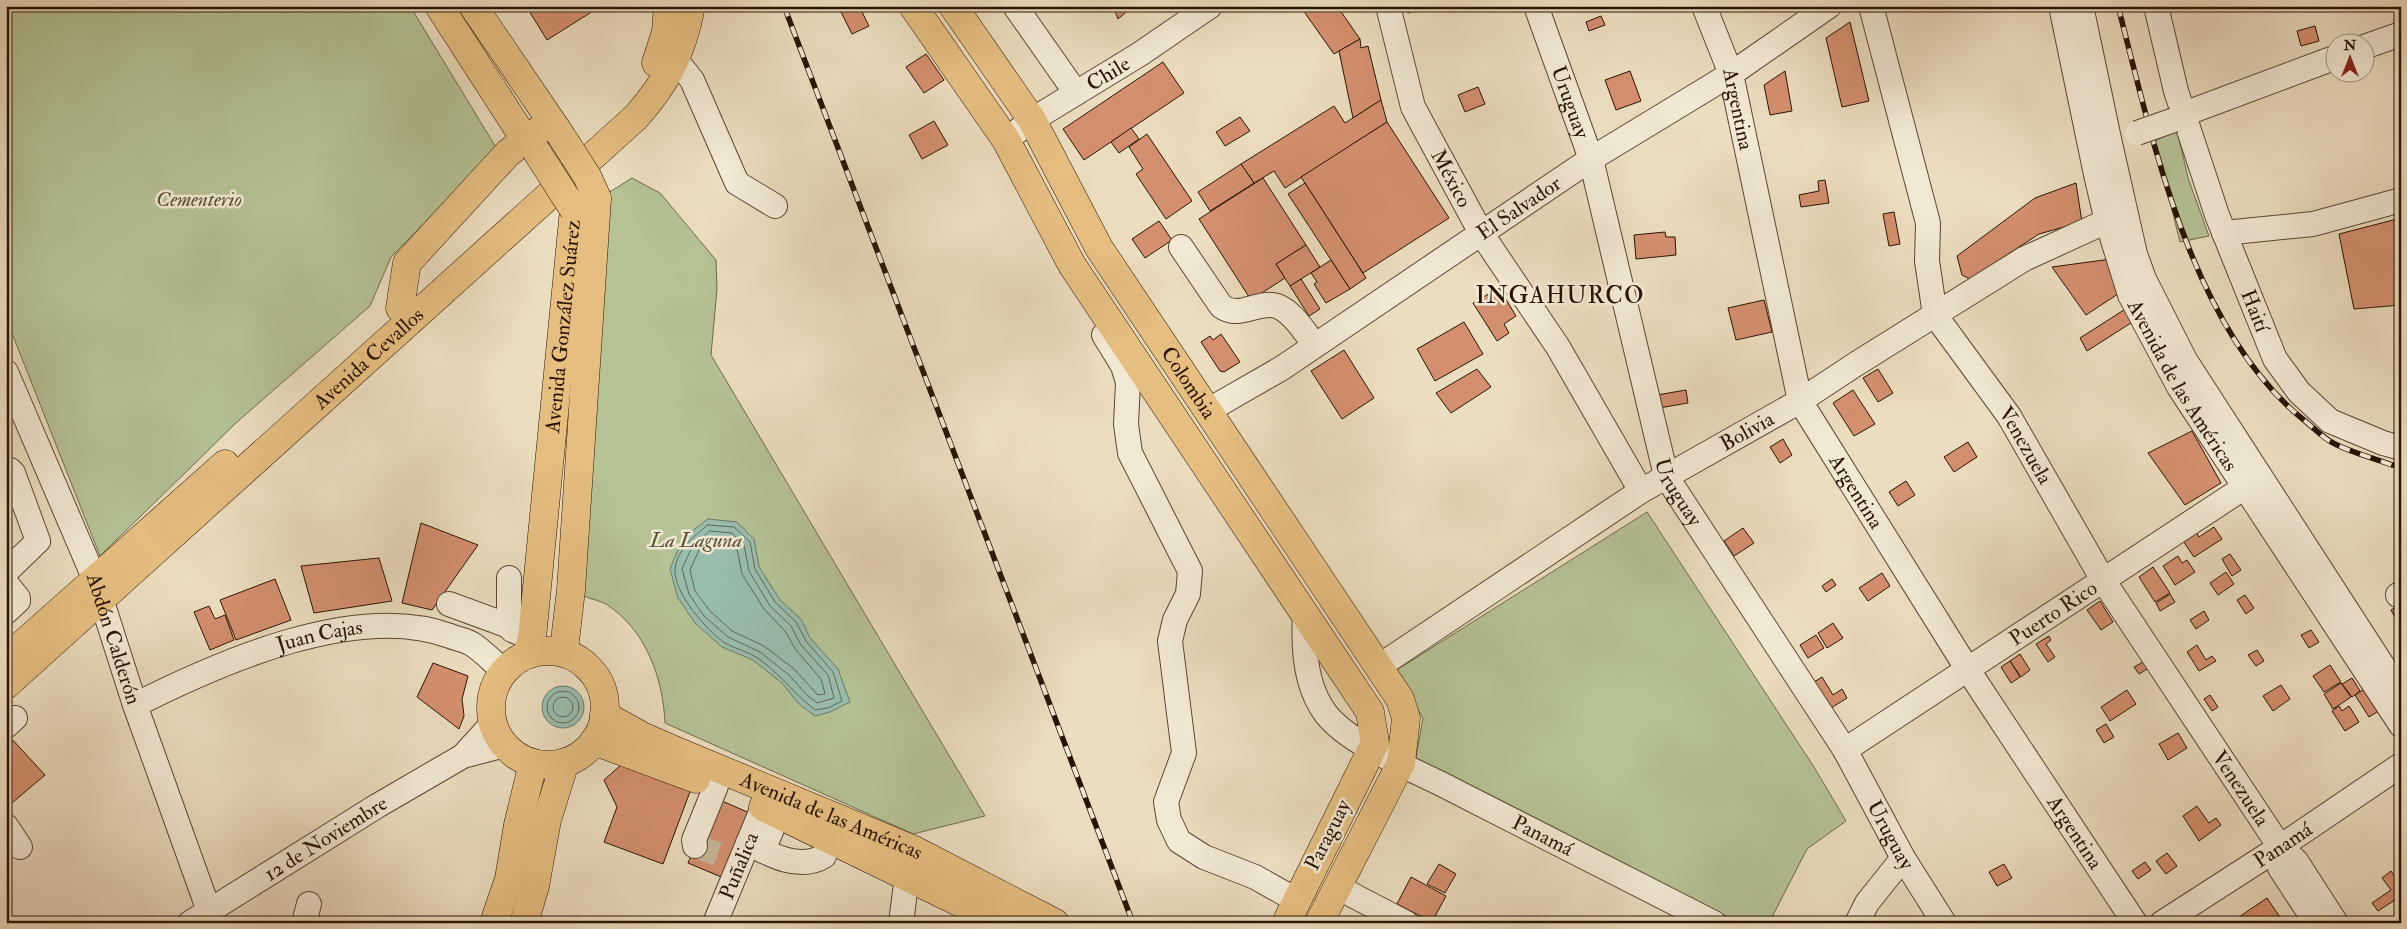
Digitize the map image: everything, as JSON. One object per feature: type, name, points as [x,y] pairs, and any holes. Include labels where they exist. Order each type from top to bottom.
[{"type":"main road","name":"Avenida González Suárez","points":[[439,6],[530,145],[585,220],[523,639]]},
{"type":"main road","name":"Avenida González Suárez","points":[[473,6],[587,176],[571,590],[565,641],[559,652]]},
{"type":"main road","name":"Avenida Cevallos","points":[[6,686],[98,591],[400,308],[627,103],[646,81],[657,60],[666,32],[668,6]]},
{"type":"main road","name":"Avenida Cevallos","points":[[6,659],[98,591],[629,124],[658,92],[676,60],[691,6]]},
{"type":"main road","name":"Colombia","points":[[913,6],[1006,140],[1063,250],[1370,712],[1375,743],[1373,748]]},
{"type":"main road","name":"Colombia","points":[[953,6],[1032,120],[1099,248],[1209,410],[1272,510],[1400,699],[1406,718],[1402,763]]},
{"type":"main road","points":[[400,308],[407,263],[508,153],[530,145],[555,128]]},
{"type":"main road","points":[[523,639],[543,651],[559,652],[575,658],[588,667],[598,681],[604,698],[604,715],[594,741],[576,757],[565,762],[549,764],[533,762],[513,752],[498,734],[491,702],[495,686],[504,671],[514,662],[523,639]]},
{"type":"main road","name":"Avenida de las Américas","points":[[604,715],[658,744],[911,863],[1054,923]]},
{"type":"main road","name":"Avenida de las Américas","points":[[594,741],[716,786],[830,838],[911,863],[1001,923]]},
{"type":"main road","name":"Paraguay","points":[[1291,911],[1373,748]]},
{"type":"main road","points":[[494,923],[509,879],[518,825],[533,762]]},
{"type":"main road","points":[[524,923],[535,886],[547,820],[565,762]]},
{"type":"main road","name":"Paraguay","points":[[1319,923],[1402,763]]},
{"type":"street","points":[[1015,6],[1076,93]]},
{"type":"street","name":"Chile","points":[[1006,140],[1032,120],[1140,54],[1210,6]]},
{"type":"street","name":"México","points":[[1388,6],[1413,106],[1481,233],[1558,347],[1641,491]]},
{"type":"street","name":"Uruguay","points":[[1536,6],[1590,159],[1666,476],[1845,750],[1903,858],[1944,923]]},
{"type":"street","name":"Argentina","points":[[1704,6],[1731,74],[1800,401],[1968,670],[2135,923]]},
{"type":"street","name":"El Salvador","points":[[1209,410],[1282,368],[1590,159],[1731,74],[1829,6]]},
{"type":"street","name":"Venezuela","points":[[1871,6],[1928,223],[1927,261],[1935,315],[2009,416],[2103,580],[2280,847],[2296,861],[2336,923]]},
{"type":"street","name":"Avenida de las Américas","points":[[2061,6],[2116,218],[2130,295],[2145,326],[2179,387],[2252,481],[2401,694]]},
{"type":"street","name":"Avenida de las Américas","points":[[2081,6],[2109,139],[2116,218]]},
{"type":"street","name":"Haití","points":[[2156,6],[2168,56],[2179,117],[2275,359],[2299,392],[2330,421],[2383,444],[2401,448]]},
{"type":"street","points":[[2374,43],[2401,34]]},
{"type":"street","points":[[676,60],[692,80],[737,183],[775,206]]},
{"type":"street","points":[[2109,139],[2137,133],[2324,62]]},
{"type":"street","points":[[2224,233],[2312,224],[2401,200]]},
{"type":"street","name":"Bolivia","points":[[1378,666],[1641,491],[1800,401],[2024,260],[2116,218]]},
{"type":"street","points":[[1180,247],[1221,306],[1229,312],[1239,312],[1262,306],[1276,306],[1288,313],[1315,345]]},
{"type":"street","points":[[1063,250],[1059,253],[1059,257],[1069,283],[1123,366],[1128,382],[1126,424],[1130,453],[1190,572],[1188,594],[1175,620],[1170,641],[1184,753],[1166,802],[1169,820],[1179,841],[1196,852],[1255,877],[1291,911]]},
{"type":"street","name":"Abdón Calderón","points":[[6,372],[12,411],[98,591],[200,917]]},
{"type":"street","points":[[6,471],[10,470],[13,473],[38,541],[6,572]]},
{"type":"street","name":"Avenida de las Américas","points":[[2252,481],[2401,725]]},
{"type":"street","name":"Puerto Rico","points":[[1845,750],[2252,481]]},
{"type":"street","points":[[509,578],[523,639]]},
{"type":"street","points":[[6,583],[18,598],[18,601],[6,612]]},
{"type":"street","points":[[448,604],[523,639]]},
{"type":"street","name":"Panamá","points":[[1305,616],[1304,636],[1313,693],[1327,715],[1343,730],[1373,748],[1714,923]]},
{"type":"street","name":"Juan Cajas","points":[[135,705],[178,684],[290,640],[363,627],[406,626],[439,632],[472,644],[504,671]]},
{"type":"street","name":"12 de Noviembre","points":[[200,917],[377,806],[498,734]]},
{"type":"street","name":"Panamá","points":[[2162,923],[2280,847],[2401,765]]},
{"type":"street","points":[[696,846],[694,840],[716,786]]},
{"type":"street","name":"Puñalica","points":[[715,923],[746,853],[771,810]]},
{"type":"street","points":[[6,826],[20,847]]},
{"type":"street","points":[[746,853],[796,862],[815,862],[824,856],[830,838]]},
{"type":"street","name":"Venezuela","points":[[2280,847],[2280,868],[2316,923]]},
{"type":"street","points":[[1857,923],[1867,903],[1903,858]]},
{"type":"street","points":[[901,923],[911,863]]},
{"type":"street","points":[[1336,887],[1406,923]]},
{"type":"green space","name":"Cementerio","points":[[6,6],[410,6],[497,149],[391,257],[370,306],[237,422],[100,556],[6,318]]},
{"type":"green space","points":[[2177,130],[2188,178],[2209,236],[2180,242],[2155,141]]},
{"type":"green space","name":"La Laguna","points":[[632,178],[660,193],[716,260],[717,289],[711,355],[985,816],[913,834],[665,723],[661,689],[650,656],[642,641],[632,627],[606,604],[584,596],[605,195]]},
{"type":"green space","points":[[1647,512],[1814,767],[1846,821],[1807,849],[1769,923],[1740,923],[1415,763],[1423,718],[1395,671]]},
{"type":"water","points":[[708,519],[737,522],[754,539],[759,567],[780,600],[801,619],[810,638],[838,669],[850,702],[830,712],[815,716],[799,704],[782,683],[753,660],[722,647],[695,623],[678,598],[670,569],[683,538]]},
{"type":"water","points":[[567,686],[575,689],[581,695],[584,707],[581,719],[575,725],[559,728],[551,725],[545,719],[542,703],[545,695],[551,689]]},
{"type":"building","points":[[526,6],[601,6],[547,40]]},
{"type":"building","points":[[838,6],[859,6],[869,26],[852,34]]},
{"type":"building","points":[[1113,6],[1133,6],[1118,19]]},
{"type":"building","points":[[1300,6],[1337,6],[1360,39],[1334,54]]},
{"type":"building","points":[[1406,6],[1433,6],[1408,13]]},
{"type":"building","points":[[1601,16],[1605,25],[1589,31],[1586,22]]},
{"type":"building","points":[[1850,22],[1869,101],[1842,107],[1826,38]]},
{"type":"building","points":[[2315,26],[2319,41],[2301,46],[2297,31]]},
{"type":"building","points":[[1360,39],[1361,48],[1368,46],[1381,100],[1353,118],[1339,51]]},
{"type":"building","points":[[926,54],[944,80],[924,93],[906,67]]},
{"type":"building","points":[[1163,62],[1184,93],[1084,160],[1063,129]]},
{"type":"building","points":[[1630,71],[1641,101],[1616,110],[1605,80]]},
{"type":"building","points":[[1785,71],[1792,111],[1770,115],[1764,85]]},
{"type":"building","points":[[1478,87],[1485,104],[1465,112],[1458,95]]},
{"type":"building","points":[[1381,100],[1387,122],[1285,188],[1274,171],[1254,183],[1241,164],[1334,106],[1345,123]]},
{"type":"building","points":[[1240,117],[1250,131],[1225,146],[1216,132]]},
{"type":"building","points":[[934,121],[948,145],[922,159],[909,135]]},
{"type":"building","points":[[1387,122],[1449,218],[1363,273],[1301,177]]},
{"type":"building","points":[[1131,128],[1139,139],[1119,153],[1111,142]]},
{"type":"building","points":[[1147,134],[1192,201],[1166,219],[1136,174],[1143,169],[1129,147]]},
{"type":"building","points":[[1241,164],[1254,183],[1210,211],[1198,192]]},
{"type":"building","points":[[1263,178],[1306,245],[1276,264],[1285,278],[1251,300],[1199,219]]},
{"type":"building","points":[[1825,180],[1829,203],[1801,207],[1799,195],[1819,191],[1818,181]]},
{"type":"building","points":[[1305,183],[1366,278],[1350,289],[1288,194]]},
{"type":"building","points":[[2076,183],[2082,222],[2039,234],[1970,279],[1962,275],[1957,256],[2035,198]]},
{"type":"building","points":[[1894,212],[1900,244],[1889,246],[1883,214]]},
{"type":"building","points":[[2401,218],[2401,305],[2354,309],[2339,234]]},
{"type":"building","points":[[1159,221],[1172,240],[1145,258],[1132,239]]},
{"type":"building","points":[[1665,232],[1666,237],[1675,237],[1676,255],[1636,259],[1634,235]]},
{"type":"building","points":[[1306,245],[1320,267],[1290,286],[1276,264]]},
{"type":"building","points":[[2111,259],[2121,292],[2086,315],[2052,267]]},
{"type":"building","points":[[1331,260],[1350,289],[1326,303],[1314,284],[1317,282],[1311,273]]},
{"type":"building","points":[[1301,279],[1320,309],[1309,316],[1290,286]]},
{"type":"building","points":[[1499,288],[1516,316],[1504,324],[1509,333],[1497,341],[1473,303]]},
{"type":"building","points":[[1764,300],[1772,332],[1736,340],[1728,308]]},
{"type":"building","points":[[2127,308],[2134,321],[2087,351],[2080,338]]},
{"type":"building","points":[[1464,322],[1483,354],[1435,381],[1417,349]]},
{"type":"building","points":[[1221,334],[1240,362],[1224,372],[1220,371],[1201,342],[1210,336],[1213,340]]},
{"type":"building","points":[[1344,350],[1374,398],[1342,419],[1311,371]]},
{"type":"building","points":[[1477,369],[1491,387],[1451,413],[1436,393]]},
{"type":"building","points":[[1878,369],[1893,393],[1878,402],[1863,378]]},
{"type":"building","points":[[1686,390],[1688,403],[1659,408],[1657,395]]},
{"type":"building","points":[[1853,390],[1875,424],[1854,436],[1833,403]]},
{"type":"building","points":[[2192,431],[2221,483],[2185,505],[2148,453]]},
{"type":"building","points":[[1783,439],[1792,455],[1780,463],[1770,447]]},
{"type":"building","points":[[1968,442],[1977,457],[1954,472],[1944,457]]},
{"type":"building","points":[[1906,481],[1915,495],[1898,506],[1889,492]]},
{"type":"building","points":[[421,523],[478,545],[432,610],[402,603]]},
{"type":"building","points":[[2214,527],[2222,539],[2194,557],[2183,541],[2196,532],[2199,537]]},
{"type":"building","points":[[1743,528],[1754,543],[1734,556],[1724,541]]},
{"type":"building","points":[[2230,554],[2241,570],[2232,576],[2222,559]]},
{"type":"building","points":[[2178,556],[2182,563],[2187,560],[2195,572],[2175,585],[2163,566]]},
{"type":"building","points":[[379,558],[392,601],[314,613],[301,566]]},
{"type":"building","points":[[2153,567],[2170,593],[2155,602],[2139,577]]},
{"type":"building","points":[[2226,572],[2234,584],[2218,595],[2210,583]]},
{"type":"building","points":[[1882,573],[1890,586],[1868,601],[1859,588]]},
{"type":"building","points":[[275,579],[291,620],[236,640],[220,600]]},
{"type":"building","points":[[1832,579],[1836,585],[1826,592],[1822,586]]},
{"type":"building","points":[[2170,594],[2175,602],[2160,611],[2156,603]]},
{"type":"building","points":[[2245,595],[2254,608],[2246,614],[2237,600]]},
{"type":"building","points":[[2100,601],[2113,622],[2101,630],[2087,610]]},
{"type":"building","points":[[2401,604],[2401,628],[2391,610]]},
{"type":"building","points":[[209,606],[215,619],[225,615],[234,640],[210,650],[194,612]]},
{"type":"building","points":[[2204,611],[2209,620],[2196,629],[2190,620]]},
{"type":"building","points":[[1833,623],[1843,638],[1827,648],[1818,633]]},
{"type":"building","points":[[2311,630],[2319,642],[2309,648],[2301,635]]},
{"type":"building","points":[[1816,635],[1824,648],[1808,658],[1800,645]]},
{"type":"building","points":[[2049,636],[2051,640],[2046,644],[2055,657],[2048,662],[2036,644]]},
{"type":"building","points":[[2197,645],[2206,660],[2212,656],[2216,661],[2199,671],[2187,652]]},
{"type":"building","points":[[2257,650],[2264,661],[2256,666],[2248,655]]},
{"type":"building","points":[[2020,654],[2030,670],[2021,677],[2010,661]]},
{"type":"building","points":[[2010,661],[2020,677],[2011,683],[2001,667]]},
{"type":"building","points":[[2145,661],[2149,668],[2139,674],[2134,667]]},
{"type":"building","points":[[433,663],[468,676],[462,699],[464,716],[459,729],[417,697]]},
{"type":"building","points":[[2330,665],[2341,682],[2324,692],[2313,676]]},
{"type":"building","points":[[1822,677],[1833,695],[1842,689],[1847,698],[1831,708],[1814,682]]},
{"type":"building","points":[[2352,678],[2360,691],[2352,697],[2342,684]]},
{"type":"building","points":[[2341,683],[2351,697],[2333,709],[2324,694]]},
{"type":"building","points":[[2281,685],[2290,699],[2273,711],[2263,696]]},
{"type":"building","points":[[2366,688],[2380,710],[2369,717],[2355,695]]},
{"type":"building","points":[[2127,690],[2136,704],[2110,721],[2101,707]]},
{"type":"building","points":[[2210,695],[2218,707],[2212,711],[2204,699]]},
{"type":"building","points":[[2339,706],[2342,711],[2349,706],[2359,722],[2345,731],[2332,711]]},
{"type":"building","points":[[2106,724],[2114,737],[2104,743],[2096,730]]},
{"type":"building","points":[[2178,733],[2187,748],[2168,760],[2159,744]]},
{"type":"building","points":[[10,737],[45,775],[6,808],[6,741]]},
{"type":"building","points":[[621,765],[691,789],[663,864],[604,842],[617,807],[604,780]]},
{"type":"building","points":[[715,798],[752,814],[726,879],[688,863]]},
{"type":"building","points":[[2197,806],[2209,823],[2216,818],[2221,825],[2199,841],[2183,816]]},
{"type":"building","points":[[2167,853],[2177,866],[2166,874],[2156,861]]},
{"type":"building","points":[[2145,862],[2151,870],[2138,879],[2132,871]]},
{"type":"building","points":[[1439,864],[1456,874],[1445,893],[1427,884]]},
{"type":"building","points":[[2004,864],[2012,878],[1997,886],[1989,872]]},
{"type":"building","points":[[2391,871],[2401,886],[2401,896],[2378,911],[2372,903],[2391,890],[2382,878]]},
{"type":"building","points":[[1411,877],[1446,896],[1432,922],[1397,904]]},
{"type":"building","points":[[2267,898],[2284,923],[2243,923],[2239,917]]},
{"type":"tunnel","points":[[695,846],[734,860]]},
{"type":"railway","points":[[784,6],[1133,923]]},
{"type":"railway","points":[[2118,6],[2162,173],[2182,230],[2205,285],[2233,337],[2266,383],[2323,436],[2331,442],[2356,453],[2392,465],[2401,465]]},
{"type":"district","name":"INGAHURCO","points":[[1560,295]]}]
